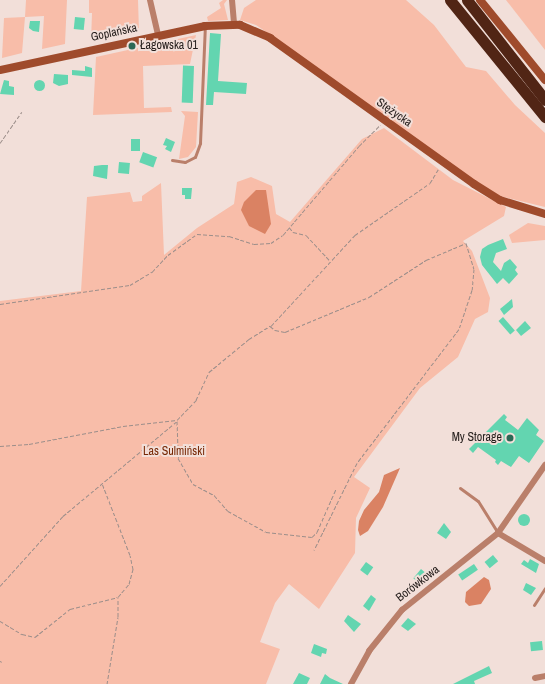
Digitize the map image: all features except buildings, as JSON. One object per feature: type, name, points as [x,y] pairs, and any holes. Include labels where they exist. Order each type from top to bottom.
[{"type":"highway","points":[[450,0],[545,117]]},
{"type":"highway","points":[[467,0],[545,100]]},
{"type":"street","points":[[150,0],[158,36]]},
{"type":"street","points":[[232,0],[234,24]]},
{"type":"street","points":[[480,0],[545,80]]},
{"type":"street","name":"Goplańska","points":[[0,70],[205,26],[234,24]]},
{"type":"street","name":"Stężycka","points":[[234,24],[251,28],[270,38],[443,162],[500,200],[545,214]]},
{"type":"street","name":"Borówkowa","points":[[352,684],[369,651],[402,610],[498,533],[545,465]]},
{"type":"street","points":[[498,533],[545,561]]},
{"type":"street","points":[[535,678],[545,676]]},
{"type":"lane","points":[[172,160],[185,162],[196,157],[200,143],[205,26]]},
{"type":"lane","points":[[460,488],[481,505],[498,533]]},
{"type":"lane","points":[[534,605],[545,588]]},
{"type":"path","points":[[0,143],[22,112]]},
{"type":"path","points":[[377,120],[382,123]]},
{"type":"path","points":[[0,304],[130,285],[152,272],[168,255],[197,234],[229,236],[254,244],[266,245],[283,235],[359,146],[380,126]]},
{"type":"path","points":[[0,586],[63,516],[178,420],[196,400],[209,372],[249,339],[270,326],[355,235],[430,183],[443,162]]},
{"type":"path","points":[[289,227],[293,232],[306,235],[331,261]]},
{"type":"path","points":[[270,326],[275,330],[285,332],[315,320],[369,297],[426,260],[466,243],[474,269],[472,290],[459,329],[357,463],[314,550]]},
{"type":"path","points":[[0,446],[29,444],[123,426],[178,420]]},
{"type":"path","points":[[178,420],[178,458],[193,484],[214,495],[228,511],[266,532],[312,537],[318,532],[336,489]]},
{"type":"path","points":[[0,621],[22,634],[35,637],[70,609],[102,603],[118,597],[130,584],[133,569],[121,529],[102,483]]},
{"type":"path","points":[[107,684],[118,617],[118,597]]},
{"type":"green space","points":[[26,0],[67,0],[65,44],[42,49],[44,16],[25,17]]},
{"type":"green space","points":[[89,0],[138,0],[139,32],[131,34],[129,32],[131,27],[122,28],[126,35],[91,41],[92,13],[89,13]]},
{"type":"green space","points":[[223,0],[227,0],[224,4],[228,20],[208,21],[207,17],[221,8],[219,3]]},
{"type":"green space","points":[[256,0],[406,0],[434,25],[466,67],[486,71],[515,105],[545,133],[545,207],[495,195],[256,25],[240,20],[244,8]]},
{"type":"green space","points":[[506,0],[545,0],[545,50]]},
{"type":"green space","points":[[25,17],[22,53],[2,58],[4,18]]},
{"type":"green space","points":[[196,35],[190,64],[143,66],[144,108],[171,107],[172,112],[93,115],[96,57]]},
{"type":"green space","points":[[181,111],[198,112],[196,147],[188,157],[179,159],[185,116]]},
{"type":"green space","name":"Las Sulmiński","points":[[384,128],[453,180],[506,207],[504,216],[463,241],[472,251],[490,298],[488,312],[475,319],[458,357],[420,388],[354,477],[370,488],[356,518],[355,553],[319,609],[289,584],[275,603],[260,642],[280,649],[266,684],[0,684],[0,301],[81,291],[87,197],[130,192],[133,202],[142,201],[142,196],[161,183],[164,255],[197,228],[234,204],[237,182],[251,177],[272,186],[276,214],[290,222],[362,139]]},
{"type":"green space","points":[[528,223],[545,226],[545,240],[512,243],[509,235]]},
{"type":"shaded area","points":[[256,190],[266,190],[271,224],[265,234],[249,226],[241,210],[244,202]]},
{"type":"shaded area","points":[[400,468],[383,507],[368,531],[360,536],[358,530],[359,521],[364,510],[379,492],[384,475]]},
{"type":"shaded area","points":[[484,577],[489,580],[491,589],[481,604],[469,606],[465,602],[466,592]]},
{"type":"place","name":"Łagowska 01","points":[[132,46]]},
{"type":"place","name":"My Storage","points":[[510,438]]}]
